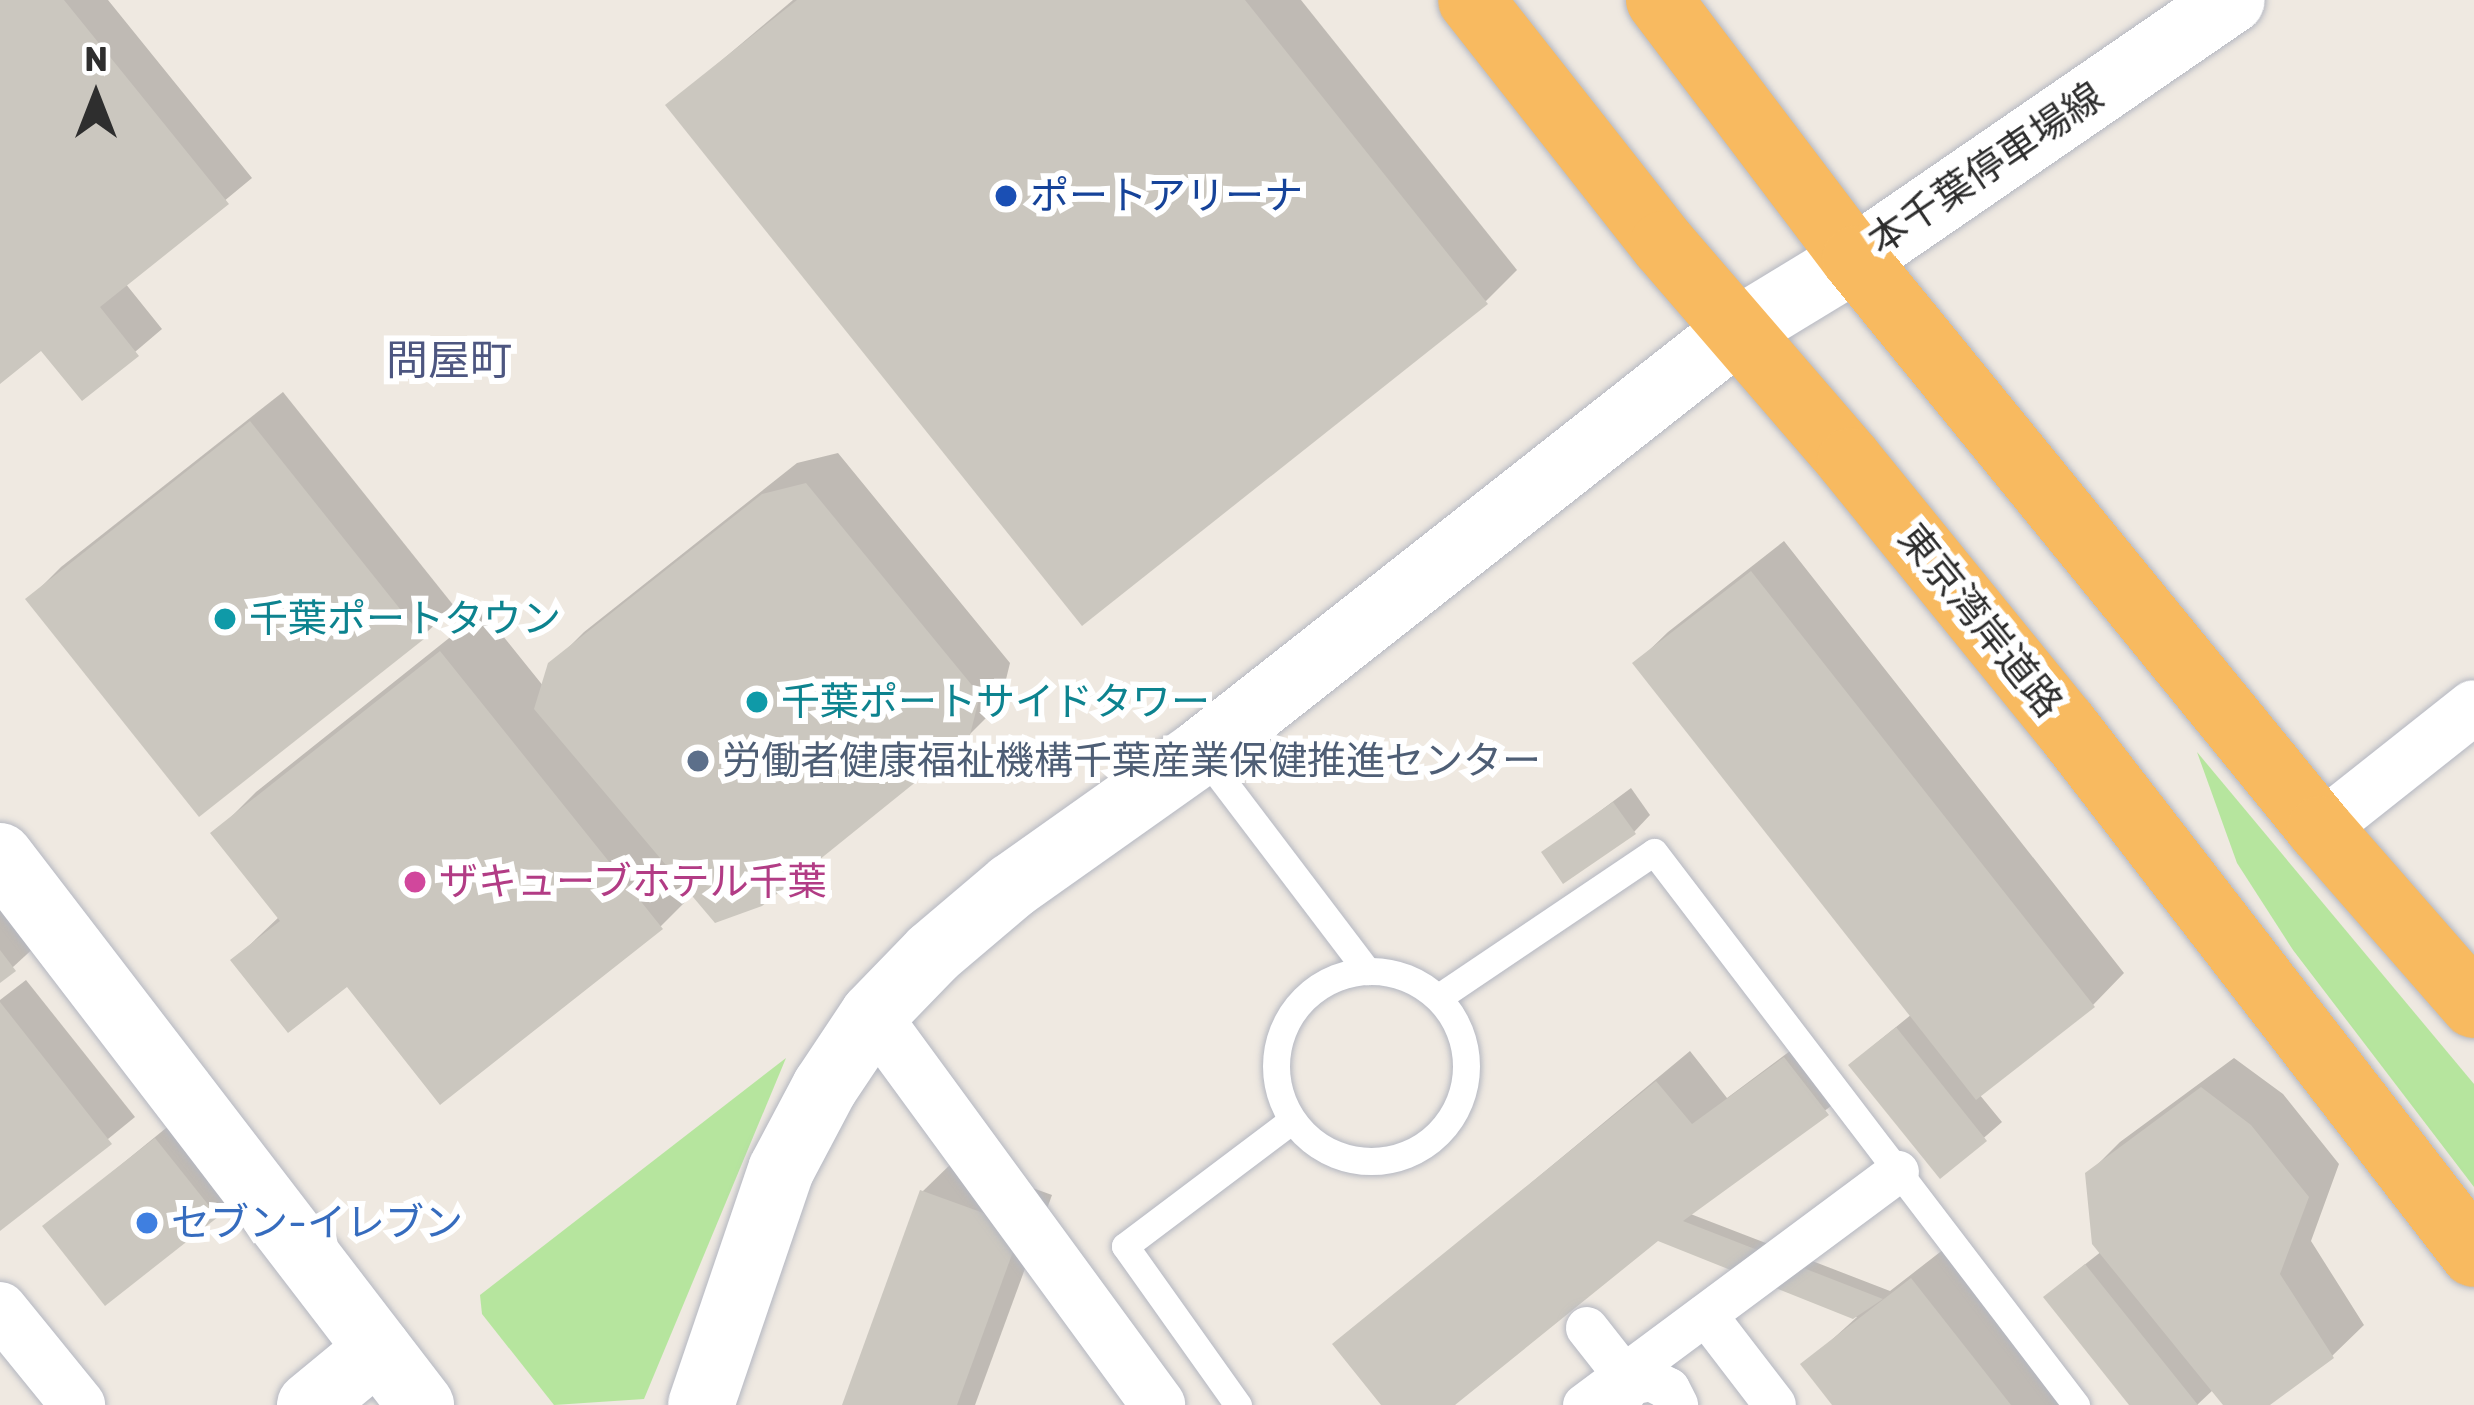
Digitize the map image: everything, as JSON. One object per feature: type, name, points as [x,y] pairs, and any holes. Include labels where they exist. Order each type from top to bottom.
[{"type":"highway","name":"東京湾岸道路","points":[[1471,0],[1736,332],[1850,460],[2064,724],[2474,1255]]},
{"type":"highway","points":[[1659,0],[1855,259],[2320,829],[2474,1005]]},
{"type":"street","name":"本千葉停車場線","points":[[700,1405],[781,1170],[825,1087],[873,1016],[933,953],[1012,886],[1201,752],[1736,332],[1855,259],[2232,0]]},
{"type":"street","points":[[2320,829],[2474,707]]},
{"type":"street","points":[[0,856],[421,1405]]},
{"type":"street","points":[[873,1016],[1158,1405]]},
{"type":"street","points":[[1624,1388],[1706,1315],[1898,1172]]},
{"type":"street","points":[[0,1310],[78,1405]]},
{"type":"street","points":[[1706,1315],[1775,1405]]},
{"type":"street","points":[[1587,1328],[1624,1388]]},
{"type":"street","points":[[310,1405],[378,1349]]},
{"type":"street","points":[[1739,1405],[1742,1361]]},
{"type":"street","points":[[1584,1405],[1624,1388],[1660,1383],[1677,1405]]},
{"type":"lane","points":[[1201,752],[1367,971]]},
{"type":"lane","points":[[1439,997],[1654,852],[2076,1405]]},
{"type":"lane","points":[[1367,971],[1413,979],[1439,997],[1458,1024],[1467,1055],[1466,1087],[1453,1117],[1431,1141],[1402,1157],[1372,1162],[1341,1157],[1313,1143],[1292,1120],[1278,1092],[1275,1062],[1281,1032],[1297,1005],[1320,984],[1367,971]]},
{"type":"lane","points":[[1238,1405],[1125,1246],[1292,1120]]},
{"type":"green space","points":[[2197,752],[2474,1084],[2474,1187],[2293,950],[2237,863]]},
{"type":"green space","points":[[786,1058],[644,1399],[554,1405],[482,1314],[480,1295]]},
{"type":"building","points":[[0,0],[64,0],[229,204],[100,307],[139,356],[82,401],[41,351],[0,384]]},
{"type":"building","points":[[797,0],[1245,0],[1488,304],[1082,626],[665,105]]},
{"type":"building","name":"千葉ポートタウン","points":[[250,421],[424,639],[199,817],[25,599]]},
{"type":"building","name":"千葉ポートサイドタワー","points":[[806,483],[980,695],[969,739],[762,906],[715,923],[534,709],[548,663],[762,494]]},
{"type":"building","points":[[1751,571],[2095,1007],[1976,1100],[1632,663]]},
{"type":"building","points":[[440,651],[663,929],[440,1105],[347,987],[288,1033],[230,960],[280,921],[210,833]]},
{"type":"building","points":[[1613,802],[1636,834],[1563,884],[1541,852]]},
{"type":"building","points":[[0,950],[16,971],[0,983]]},
{"type":"building","points":[[0,1002],[112,1144],[0,1231]]},
{"type":"building","points":[[1896,1027],[1987,1141],[1940,1179],[1848,1065]]},
{"type":"building","points":[[1784,1057],[1829,1115],[1683,1221],[1883,1299],[1853,1319],[1658,1241],[1455,1405],[1381,1405],[1332,1344],[1656,1081],[1692,1124]]},
{"type":"building","points":[[2201,1087],[2251,1125],[2309,1197],[2280,1274],[2334,1358],[2270,1405],[2223,1405],[2092,1244],[2085,1173]]},
{"type":"building","points":[[155,1138],[218,1217],[105,1306],[42,1226]]},
{"type":"building","points":[[920,1190],[1022,1227],[957,1405],[842,1405]]},
{"type":"building","points":[[2085,1264],[2198,1405],[2129,1405],[2043,1297]]},
{"type":"building","points":[[1911,1278],[2011,1405],[1832,1405],[1800,1364]]},
{"type":"place","name":"ポートアリーナ","points":[[1006,196]]},
{"type":"place","name":"千葉ポートタウン","points":[[225,619]]},
{"type":"place","name":"千葉ポートサイドタワー","points":[[757,702]]},
{"type":"place","name":"労働者健康福祉機構千葉産業保健推進センター","points":[[698,761]]},
{"type":"place","name":"ザキューブホテル千葉","points":[[415,882]]},
{"type":"place","name":"セブン-イレブン","points":[[147,1223]]},
{"type":"district","name":"問屋町","points":[[449,361]]}]
